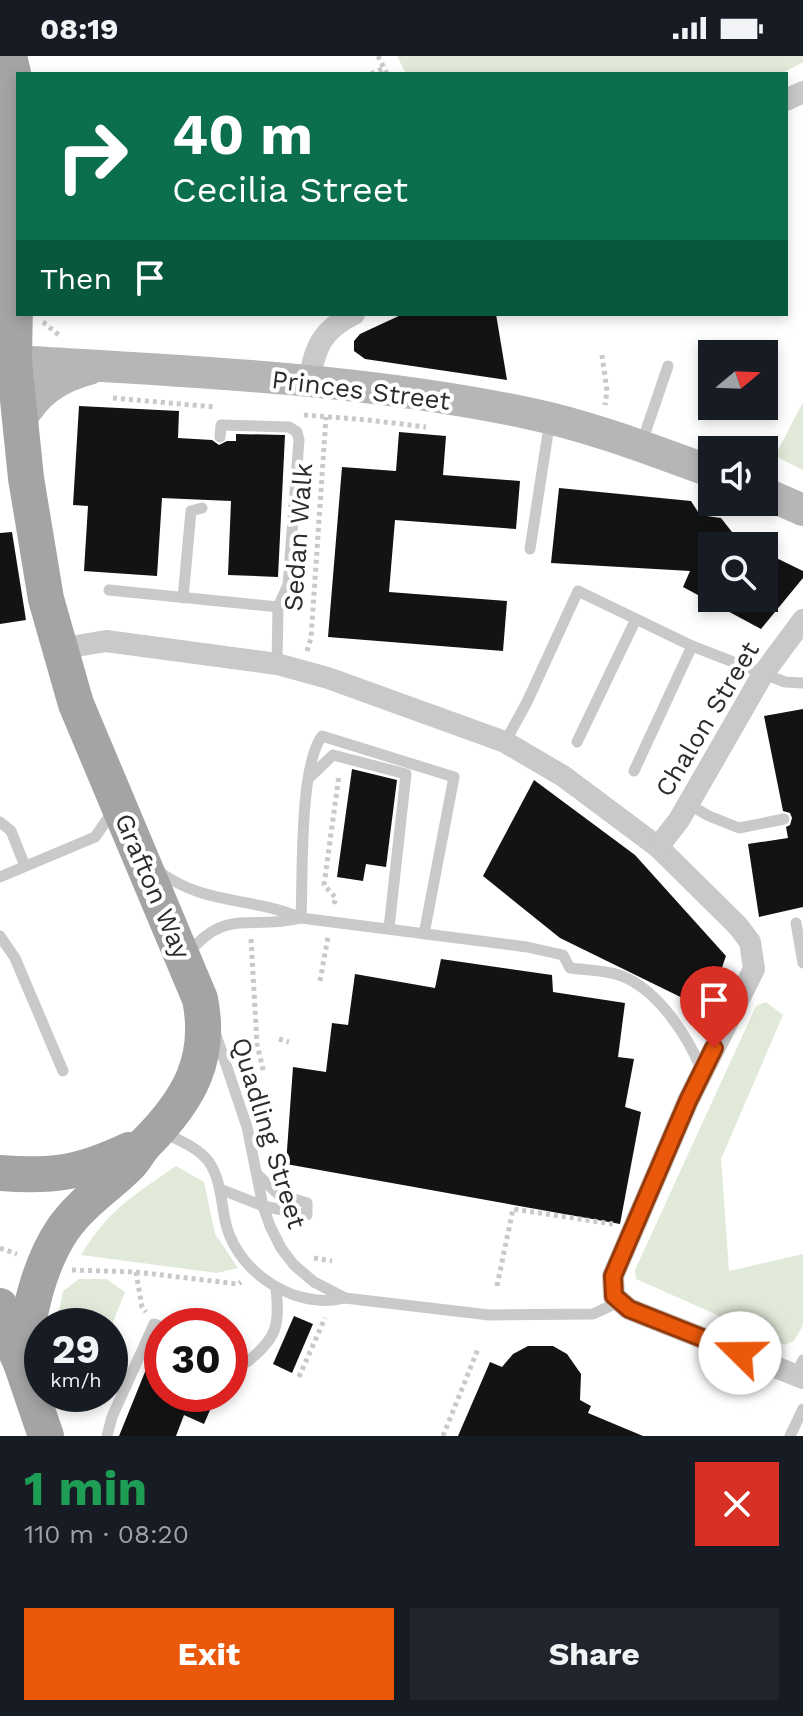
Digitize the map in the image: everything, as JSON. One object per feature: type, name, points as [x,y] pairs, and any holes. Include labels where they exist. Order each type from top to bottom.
[{"type":"main road","name":"Grafton Way","points":[[9,56],[15,82],[7,361],[20,421],[35,540],[59,649],[76,704],[184,959],[200,999],[205,1024],[202,1058],[182,1099],[130,1165],[89,1199],[63,1229],[45,1264],[31,1305],[21,1363]]},
{"type":"main road","name":"Princes Street","points":[[7,361],[308,383],[458,401],[550,419],[641,445],[698,467]]},
{"type":"main road","points":[[20,421],[38,395],[53,383],[96,367]]},
{"type":"main road","points":[[778,499],[803,510]]},
{"type":"main road","points":[[0,1173],[42,1176],[77,1171],[152,1137]]},
{"type":"main road","name":"Grafton Way","points":[[0,1306],[5,1328],[21,1363],[46,1436]]},
{"type":"street","points":[[308,383],[319,343],[327,331],[351,316]]},
{"type":"street","name":"Chalon Street","points":[[658,847],[688,804],[763,674],[803,620]]},
{"type":"street","points":[[59,649],[106,641],[277,664],[328,678],[505,742],[563,776],[658,847],[738,926],[750,942],[754,959],[750,979],[702,1071],[613,1276],[612,1289],[619,1302],[629,1309],[801,1371]]},
{"type":"lane","points":[[641,445],[668,366]]},
{"type":"lane","points":[[530,549],[550,419]]},
{"type":"lane","points":[[220,437],[221,425],[289,427],[297,432],[299,440],[288,585],[278,607],[277,664]]},
{"type":"lane","points":[[183,598],[196,510]]},
{"type":"lane","points":[[109,590],[278,607]]},
{"type":"lane","points":[[505,742],[578,591],[692,646],[791,684],[803,683]]},
{"type":"lane","points":[[577,742],[636,619]]},
{"type":"lane","points":[[634,771],[692,646]]},
{"type":"lane","points":[[301,918],[309,777],[316,744],[322,736],[454,777],[424,934]]},
{"type":"lane","points":[[309,777],[333,755],[406,774],[389,928]]},
{"type":"lane","points":[[0,877],[95,837],[118,803]]},
{"type":"lane","points":[[688,804],[739,828],[784,819]]},
{"type":"lane","points":[[0,822],[11,831],[25,866]]},
{"type":"lane","points":[[141,857],[175,883],[196,893],[282,910],[301,918],[527,947],[563,955],[570,968],[618,975],[640,988],[675,1020],[689,1040],[702,1071]]},
{"type":"lane","points":[[184,959],[196,944],[221,925],[240,921],[279,924],[301,918]]},
{"type":"lane","points":[[796,923],[803,963]]},
{"type":"lane","points":[[0,936],[15,958],[63,1071]]},
{"type":"lane","name":"Quadling Street","points":[[200,999],[220,1042],[247,1127],[263,1206],[277,1241],[294,1265],[314,1282],[345,1298],[489,1315],[593,1314],[619,1302]]},
{"type":"lane","name":"Quadling Street","points":[[152,1137],[202,1153],[212,1166],[233,1241],[254,1269],[276,1288],[284,1293],[327,1303],[345,1298]]},
{"type":"lane","points":[[220,1189],[263,1206],[307,1215],[307,1203],[278,1194],[257,1174]]},
{"type":"lane","points":[[248,1361],[268,1343],[278,1323],[276,1288]]},
{"type":"lane","points":[[107,1436],[112,1417],[144,1346]]},
{"type":"lane","points":[[790,1436],[803,1409]]},
{"type":"path","points":[[378,56],[385,71]]},
{"type":"path","points":[[602,355],[607,391],[605,407]]},
{"type":"path","points":[[112,398],[218,407]]},
{"type":"path","points":[[295,414],[440,429]]},
{"type":"path","name":"Sedan Walk","points":[[304,658],[311,638],[326,417]]},
{"type":"path","points":[[320,981],[336,898],[324,885],[341,757]]},
{"type":"path","points":[[251,934],[257,1044],[264,1074]]},
{"type":"path","points":[[279,1039],[289,1042]]},
{"type":"path","points":[[497,1286],[513,1209],[619,1225]]},
{"type":"path","points":[[0,1248],[67,1270],[136,1272],[238,1284],[254,1269]]},
{"type":"path","points":[[299,1377],[326,1317]]},
{"type":"path","points":[[443,1436],[478,1349]]},
{"type":"green space","points":[[397,56],[803,56],[803,62],[785,72],[405,72]]},
{"type":"green space","points":[[803,402],[803,470],[778,458],[778,450]]},
{"type":"green space","points":[[766,1002],[783,1015],[721,1159],[729,1271],[803,1254],[803,1325],[794,1341],[785,1345],[636,1279],[635,1270],[756,1006]]},
{"type":"green space","points":[[176,1166],[204,1182],[215,1234],[238,1268],[217,1273],[81,1255],[112,1215]]},
{"type":"green space","points":[[79,1279],[106,1279],[125,1292],[119,1308],[60,1308],[63,1291]]},
{"type":"building","points":[[399,316],[496,316],[507,380],[365,359],[354,351],[354,341],[360,334]]},
{"type":"building","points":[[79,406],[179,411],[178,438],[212,440],[219,445],[236,441],[236,434],[285,435],[278,577],[228,575],[231,501],[162,498],[157,576],[84,571],[88,506],[73,505]]},
{"type":"building","points":[[399,432],[446,436],[443,475],[520,481],[516,529],[395,520],[389,592],[507,601],[503,651],[328,637],[342,467],[396,471]]},
{"type":"building","points":[[559,488],[691,501],[698,516],[721,518],[732,532],[698,532],[698,595],[683,587],[690,571],[551,563]]},
{"type":"building","points":[[12,532],[26,620],[0,624],[0,533]]},
{"type":"building","points":[[778,559],[803,571],[803,578],[778,608]]},
{"type":"building","points":[[729,612],[775,612],[761,629]]},
{"type":"building","points":[[803,709],[803,907],[759,917],[748,844],[788,838],[786,827],[792,818],[790,813],[783,811],[764,716]]},
{"type":"building","points":[[352,769],[397,780],[386,867],[366,864],[363,881],[337,877]]},
{"type":"building","points":[[534,780],[635,855],[726,956],[707,1010],[560,938],[483,876]]},
{"type":"building","points":[[441,959],[552,975],[553,992],[625,1003],[618,1057],[634,1059],[625,1107],[641,1112],[620,1224],[286,1164],[293,1067],[326,1072],[332,1023],[348,1025],[355,974],[435,988]]},
{"type":"building","points":[[294,1316],[313,1324],[292,1373],[273,1364]]},
{"type":"building","points":[[528,1346],[553,1346],[567,1354],[581,1374],[580,1400],[591,1406],[588,1413],[643,1436],[458,1436],[490,1362],[502,1367],[513,1354]]},
{"type":"building","points":[[144,1374],[144,1412],[209,1412],[204,1424],[184,1415],[176,1436],[119,1436]]},
{"type":"route","points":[[714,1048],[638,1214],[613,1276],[612,1289],[619,1302],[629,1309],[740,1353]]}]
